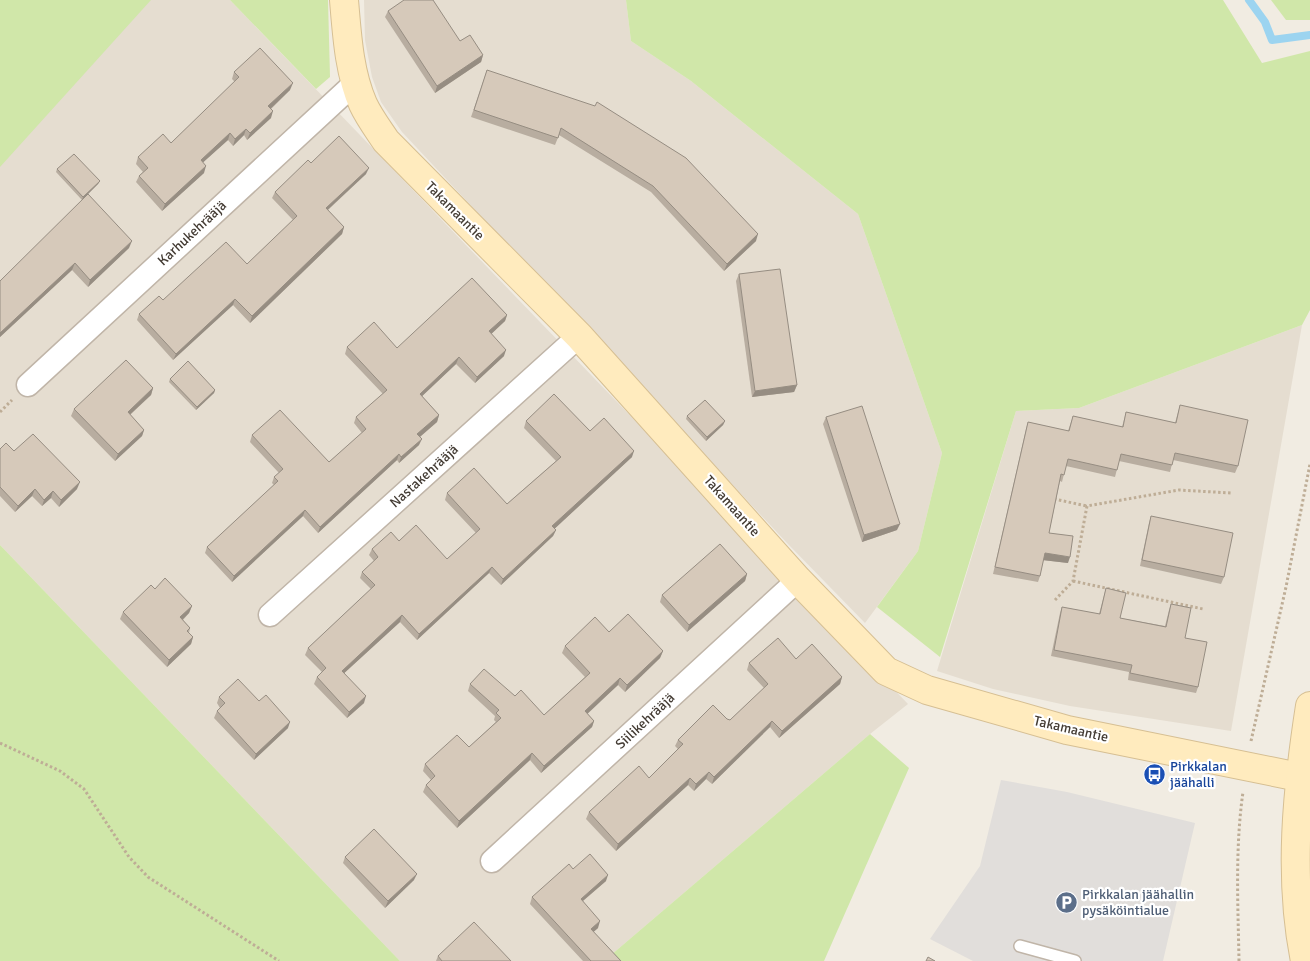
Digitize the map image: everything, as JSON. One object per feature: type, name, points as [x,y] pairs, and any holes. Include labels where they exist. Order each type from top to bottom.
[{"type":"street","name":"Takamaantie","points":[[344,0],[349,53],[356,82],[363,105],[386,141],[579,336],[798,580],[886,672],[927,690],[1067,730],[1300,777]]},
{"type":"street","name":"Karhukehrääjä","points":[[28,386],[356,82]]},
{"type":"street","name":"Nastakehrääjä","points":[[270,615],[579,336]]},
{"type":"street","name":"Siilikehrääjä","points":[[492,861],[798,580]]},
{"type":"street","points":[[1305,961],[1296,860],[1300,777],[1310,706]]},
{"type":"lane","points":[[1020,946],[1075,961]]},
{"type":"path","points":[[1239,961],[1240,814],[1246,766],[1310,464]]},
{"type":"path","points":[[1052,499],[1087,506],[1179,490],[1231,493]]},
{"type":"path","points":[[1056,600],[1073,581],[1087,506]]},
{"type":"path","points":[[1073,581],[1203,609]]},
{"type":"path","points":[[0,743],[60,770],[84,789],[129,856],[148,877],[279,961]]},
{"type":"shaded area","points":[[150,0],[230,0],[908,704],[870,734],[604,961],[400,961],[0,545],[0,160]]},
{"type":"shaded area","points":[[364,0],[626,0],[631,41],[691,81],[858,214],[942,453],[918,551],[865,623],[787,543],[402,132],[381,102],[372,77],[365,40]]},
{"type":"shaded area","points":[[1302,325],[1231,731],[1070,706],[993,689],[937,671],[1016,411],[1079,408]]},
{"type":"shaded area","name":"Pirkkalan jäähallin pysäköintialue","points":[[1001,780],[1067,792],[1195,823],[1163,961],[973,961],[930,939],[980,866]]},
{"type":"green space","points":[[0,0],[151,0],[0,167]]},
{"type":"green space","points":[[230,0],[328,0],[330,77],[316,89]]},
{"type":"green space","points":[[626,0],[1223,0],[1262,63],[1310,51],[1310,310],[1302,325],[1079,408],[1016,411],[940,657],[877,607],[918,551],[942,453],[858,214],[691,81],[631,41]]},
{"type":"green space","points":[[1271,0],[1310,0],[1310,20],[1286,20]]},
{"type":"green space","points":[[0,545],[400,961],[0,961]]},
{"type":"green space","points":[[870,734],[909,768],[824,961],[604,961]]},
{"type":"building","points":[[404,0],[433,0],[460,41],[470,35],[483,55],[437,86],[388,11]]},
{"type":"building","points":[[260,48],[293,83],[268,106],[273,111],[250,133],[246,129],[235,139],[230,133],[201,160],[206,166],[165,204],[139,176],[148,168],[138,157],[163,134],[171,143],[239,77],[234,72]]},
{"type":"building","points":[[487,70],[595,106],[597,102],[686,158],[758,234],[727,264],[653,186],[561,128],[558,138],[474,110]]},
{"type":"building","points":[[339,136],[369,168],[326,208],[344,227],[252,316],[235,299],[176,354],[139,314],[159,296],[163,300],[226,242],[247,264],[297,216],[275,192],[308,160],[311,163]]},
{"type":"building","points":[[74,154],[100,181],[83,197],[57,169]]},
{"type":"building","points":[[88,194],[132,241],[90,280],[75,263],[0,333],[0,281]]},
{"type":"building","points":[[780,269],[797,385],[755,391],[739,274]]},
{"type":"building","points":[[472,278],[507,315],[489,331],[506,350],[477,377],[459,357],[420,394],[439,415],[417,434],[422,439],[401,457],[399,454],[320,527],[305,510],[234,576],[207,547],[278,481],[274,477],[283,469],[252,435],[280,410],[329,462],[366,429],[356,417],[387,390],[347,347],[374,322],[397,348]]},
{"type":"building","points":[[126,360],[153,388],[128,412],[144,430],[118,454],[74,409]]},
{"type":"building","points":[[188,361],[215,390],[197,407],[170,379]]},
{"type":"building","points":[[554,394],[590,431],[604,418],[634,451],[552,526],[556,530],[503,579],[492,567],[419,634],[402,615],[342,671],[366,696],[349,712],[317,677],[326,668],[308,648],[375,585],[362,572],[378,557],[372,549],[391,532],[399,541],[416,525],[447,559],[480,529],[447,493],[474,468],[507,504],[561,457],[526,421]]},
{"type":"building","points":[[705,400],[725,421],[707,437],[687,416]]},
{"type":"building","points":[[1180,405],[1248,420],[1238,466],[1175,453],[1172,465],[1121,454],[1117,470],[1068,459],[1064,475],[1061,474],[1049,533],[1073,536],[1070,557],[1045,553],[1040,576],[995,567],[1028,422],[1069,431],[1073,416],[1123,427],[1126,412],[1176,423]]},
{"type":"building","points":[[862,406],[900,524],[864,535],[826,417]]},
{"type":"building","points":[[33,434],[80,482],[61,500],[53,491],[44,500],[35,489],[18,506],[0,487],[0,449],[6,443],[14,451]]},
{"type":"building","points":[[1151,516],[1233,533],[1224,577],[1142,560]]},
{"type":"building","points":[[720,544],[747,574],[689,625],[662,595]]},
{"type":"building","points":[[165,578],[192,606],[180,617],[190,628],[187,631],[193,637],[169,660],[123,612],[151,585],[155,589]]},
{"type":"building","points":[[1106,588],[1126,593],[1120,618],[1166,627],[1171,604],[1191,608],[1185,638],[1207,642],[1198,687],[1130,673],[1132,665],[1054,650],[1062,607],[1100,614]]},
{"type":"building","points":[[628,614],[663,651],[627,685],[620,678],[585,711],[594,721],[544,766],[532,753],[459,821],[426,785],[435,776],[425,764],[457,735],[469,747],[501,718],[496,713],[499,710],[470,684],[484,669],[515,696],[521,690],[544,715],[590,673],[565,646],[595,617],[609,632]]},
{"type":"building","points":[[778,638],[796,659],[812,644],[842,677],[782,731],[772,721],[714,777],[709,772],[696,784],[690,778],[618,844],[589,812],[639,766],[649,778],[683,744],[678,740],[713,705],[730,720],[768,684],[749,663]]},
{"type":"building","points":[[238,679],[259,701],[266,695],[290,722],[256,754],[217,711],[225,703],[219,697]]},
{"type":"building","points":[[374,829],[417,874],[388,901],[345,857]]},
{"type":"building","points":[[590,854],[608,875],[581,899],[600,921],[591,929],[621,961],[591,961],[532,897],[569,864],[573,869]]},
{"type":"building","points":[[474,922],[511,961],[442,961],[438,956]]},
{"type":"building","points":[[928,957],[935,961],[926,961]]},
{"type":"waterway","points":[[1249,0],[1265,22],[1272,40],[1310,35]]},
{"type":"place","name":"Pirkkalan jäähalli","points":[[1154,774]]},
{"type":"place","name":"Pirkkalan jäähallin pysäköintialue","points":[[1066,902]]}]
